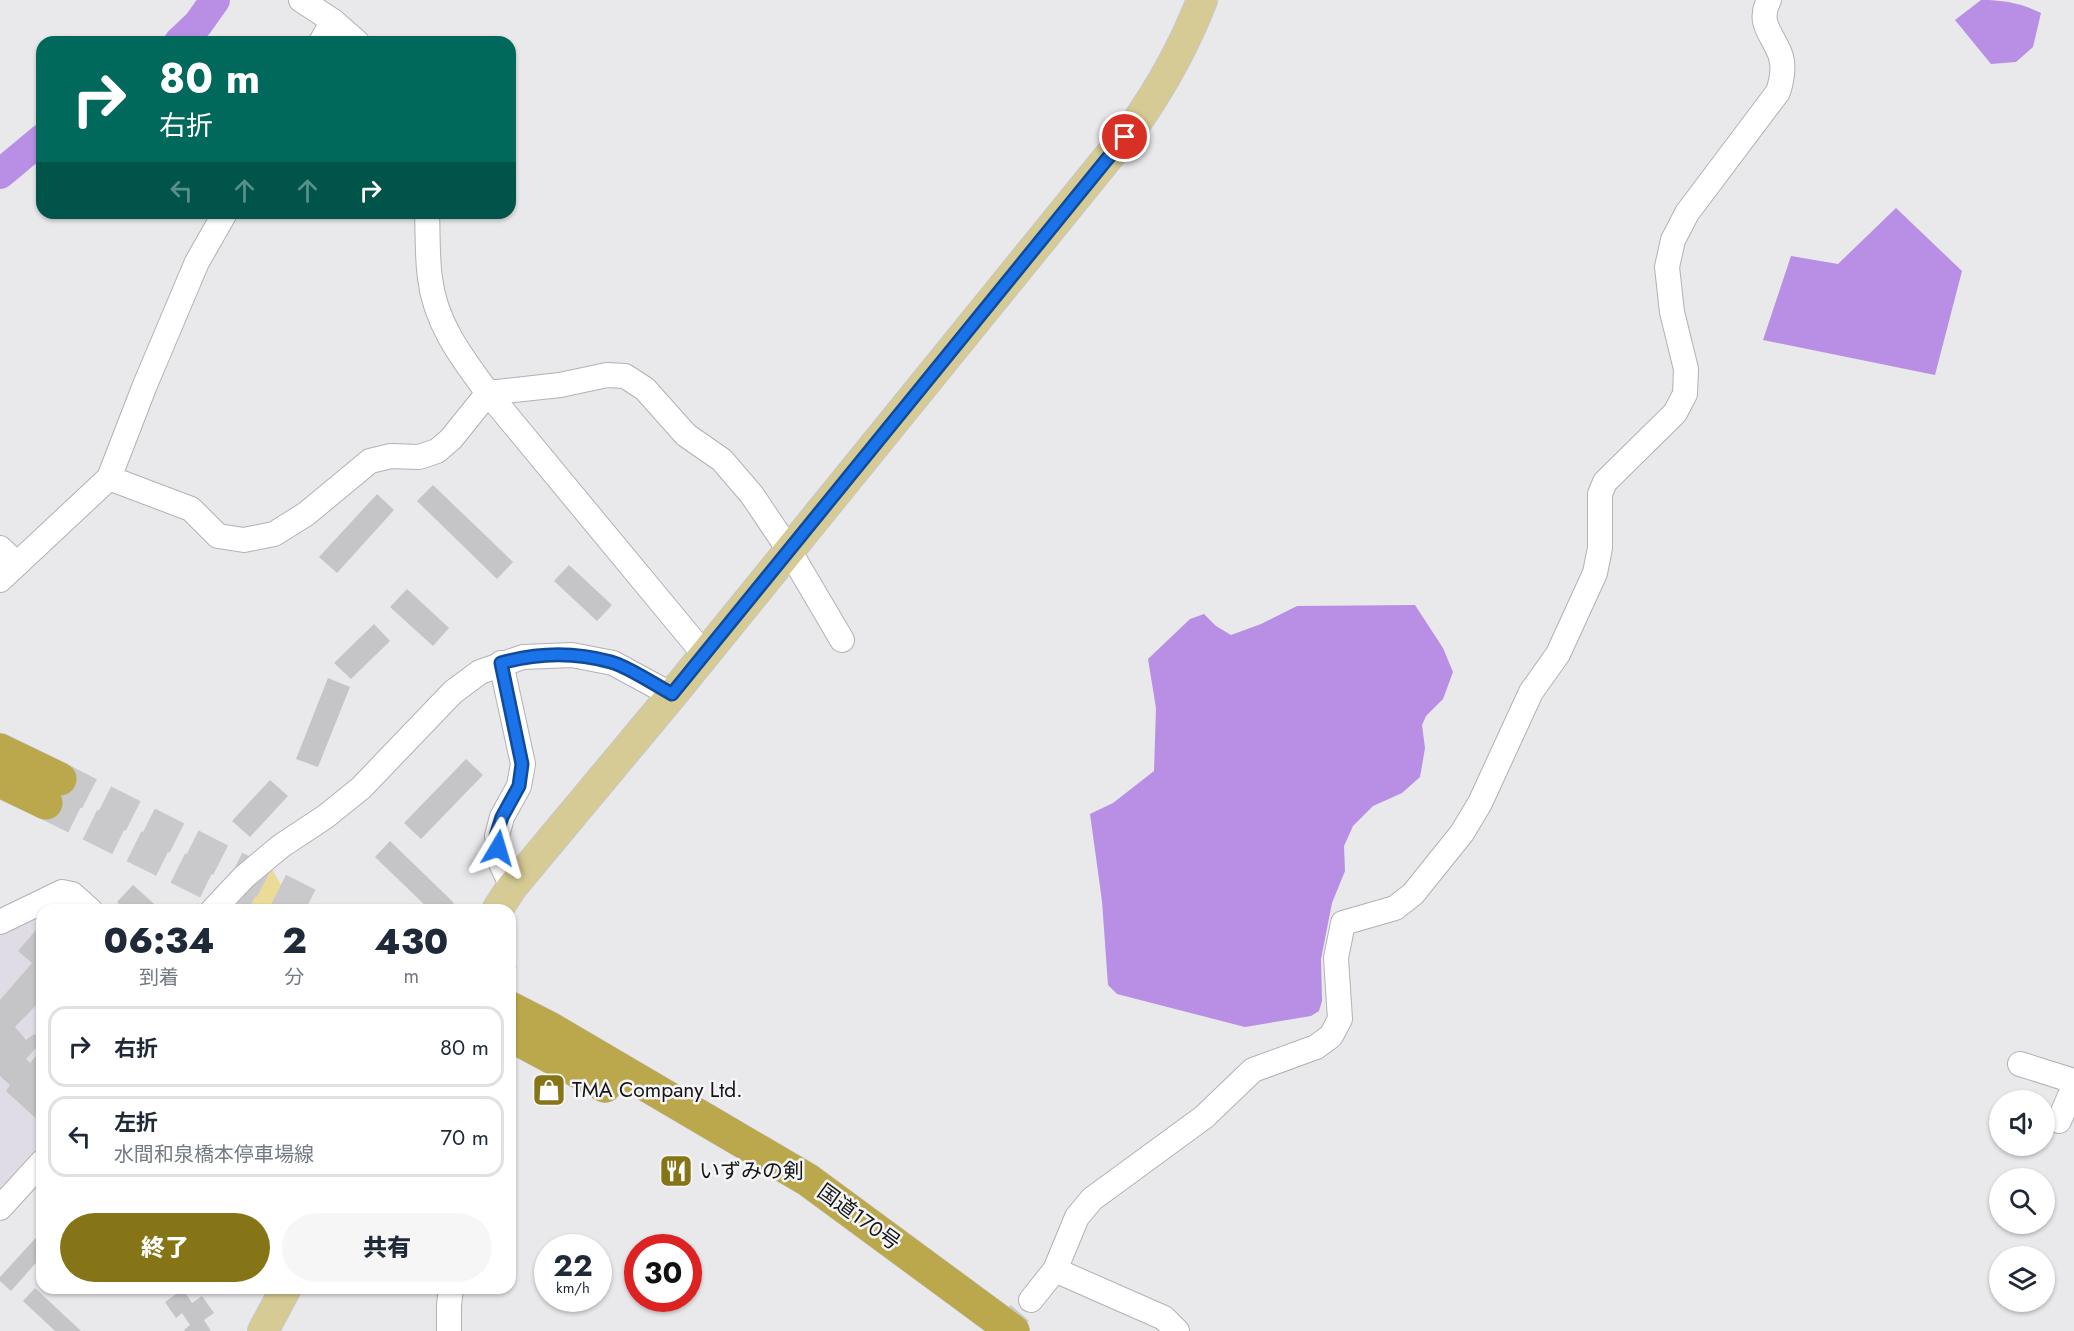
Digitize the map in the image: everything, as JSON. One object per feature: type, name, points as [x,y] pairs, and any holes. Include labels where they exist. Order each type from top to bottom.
[{"type":"highway","points":[[0,750],[53,791],[0,781]]},
{"type":"highway","name":"国道170号","points":[[516,1011],[551,1029],[808,1180],[1013,1331]]},
{"type":"highway","name":"国道170号","points":[[516,1038],[627,1098],[819,1213],[977,1331]]},
{"type":"main road","points":[[504,899],[1136,123],[1163,83],[1202,0]]},
{"type":"main road","points":[[263,1331],[283,1294]]},
{"type":"street","points":[[301,0],[333,21],[350,36]]},
{"type":"street","points":[[1031,1300],[1055,1270],[1077,1217],[1092,1199],[1204,1117],[1253,1070],[1316,1047],[1331,1036],[1340,1019],[1336,958],[1342,923],[1395,908],[1413,894],[1462,833],[1480,803],[1531,692],[1558,654],[1595,573],[1600,548],[1600,494],[1605,482],[1675,413],[1685,394],[1686,369],[1672,312],[1666,267],[1673,240],[1687,213],[1778,92],[1783,77],[1781,56],[1766,26],[1764,10],[1769,0]]},
{"type":"street","points":[[324,36],[333,21]]},
{"type":"street","points":[[6,564],[109,478],[197,262],[222,219]]},
{"type":"street","points":[[427,219],[430,279],[437,312],[463,360],[704,654]]},
{"type":"street","points":[[109,478],[191,509],[218,536],[244,540],[274,534],[306,514],[370,461],[391,456],[419,457],[437,451],[451,439],[488,393],[560,385],[607,375],[625,376],[645,388],[686,435],[722,460],[752,495],[789,550],[842,640]]},
{"type":"street","points":[[219,904],[244,877],[280,846],[325,818],[361,788],[453,692],[480,672],[523,657],[572,655],[613,663],[672,694]]},
{"type":"street","points":[[501,663],[522,764],[519,786],[502,817],[496,836],[504,899]]},
{"type":"street","points":[[37,904],[62,892],[72,894],[83,904]]},
{"type":"street","points":[[0,922],[36,905]]},
{"type":"street","points":[[2020,1064],[2074,1084],[2059,1121]]},
{"type":"street","points":[[0,1208],[36,1169]]},
{"type":"street","points":[[1055,1270],[1164,1318],[1177,1331]]},
{"type":"street","points":[[449,1331],[450,1294]]},
{"type":"shaded area","points":[[1981,0],[2012,3],[2041,13],[2033,47],[2016,62],[1991,64],[1955,20]]},
{"type":"shaded area","points":[[1896,208],[1962,271],[1935,375],[1763,340],[1791,256],[1838,264]]},
{"type":"shaded area","points":[[1415,605],[1443,648],[1453,672],[1443,699],[1426,716],[1422,725],[1425,748],[1420,777],[1402,793],[1373,806],[1353,826],[1344,846],[1345,871],[1332,903],[1321,959],[1322,1001],[1319,1011],[1311,1016],[1245,1027],[1117,994],[1108,985],[1102,901],[1090,814],[1113,803],[1154,771],[1156,708],[1148,659],[1190,619],[1204,614],[1216,626],[1231,635],[1261,624],[1297,606]]},
{"type":"shaded area","points":[[272,869],[281,885],[300,899],[297,904],[232,904]]},
{"type":"shaded area","points":[[68,894],[79,904],[47,904]]},
{"type":"shaded area","points":[[36,910],[36,1158],[0,1197],[0,927]]},
{"type":"building","points":[[433,485],[513,562],[497,579],[417,501]]},
{"type":"building","points":[[377,494],[394,510],[337,573],[319,557]]},
{"type":"building","points":[[569,565],[612,605],[597,621],[554,581]]},
{"type":"building","points":[[407,589],[449,628],[433,646],[390,607]]},
{"type":"building","points":[[374,624],[390,641],[351,679],[334,663]]},
{"type":"building","points":[[328,678],[350,687],[318,767],[296,759]]},
{"type":"building","points":[[466,759],[483,775],[421,839],[404,823]]},
{"type":"building","points":[[270,780],[288,796],[250,837],[232,821]]},
{"type":"building","points":[[390,841],[454,903],[424,904],[375,857]]},
{"type":"building","points":[[133,885],[154,904],[119,904],[117,902]]},
{"type":"building","points":[[36,930],[36,1005],[15,1027],[26,1040],[34,1034],[36,1036],[36,1048],[26,1059],[30,1063],[36,1056],[36,1118],[6,1091],[10,1085],[0,1076],[0,1000],[32,963],[18,951]]},
{"type":"building","points":[[36,1238],[36,1263],[11,1291],[0,1281],[0,1277]]},
{"type":"building","points":[[35,1288],[36,1294],[41,1294],[81,1331],[55,1331],[23,1301]]},
{"type":"building","points":[[176,1294],[186,1294],[192,1303],[202,1296],[214,1313],[204,1320],[211,1331],[185,1331],[190,1325],[182,1313],[176,1318],[165,1302]]},
{"type":"waterway","points":[[185,36],[198,24],[215,0]]},
{"type":"waterway","points":[[0,174],[36,144]]},
{"type":"tunnel","points":[[60,779],[307,904]]},
{"type":"tunnel","points":[[46,803],[251,904]]},
{"type":"tunnel","points":[[1004,1331],[1031,1300]]},
{"type":"place","name":"TMA Company Ltd.","points":[[549,1090]]},
{"type":"place","name":"いずみの剣","points":[[676,1171]]},
{"type":"route","points":[[498,848],[496,836],[502,817],[519,786],[522,764],[501,663],[523,657],[572,655],[613,663],[672,694],[1125,137]]}]
